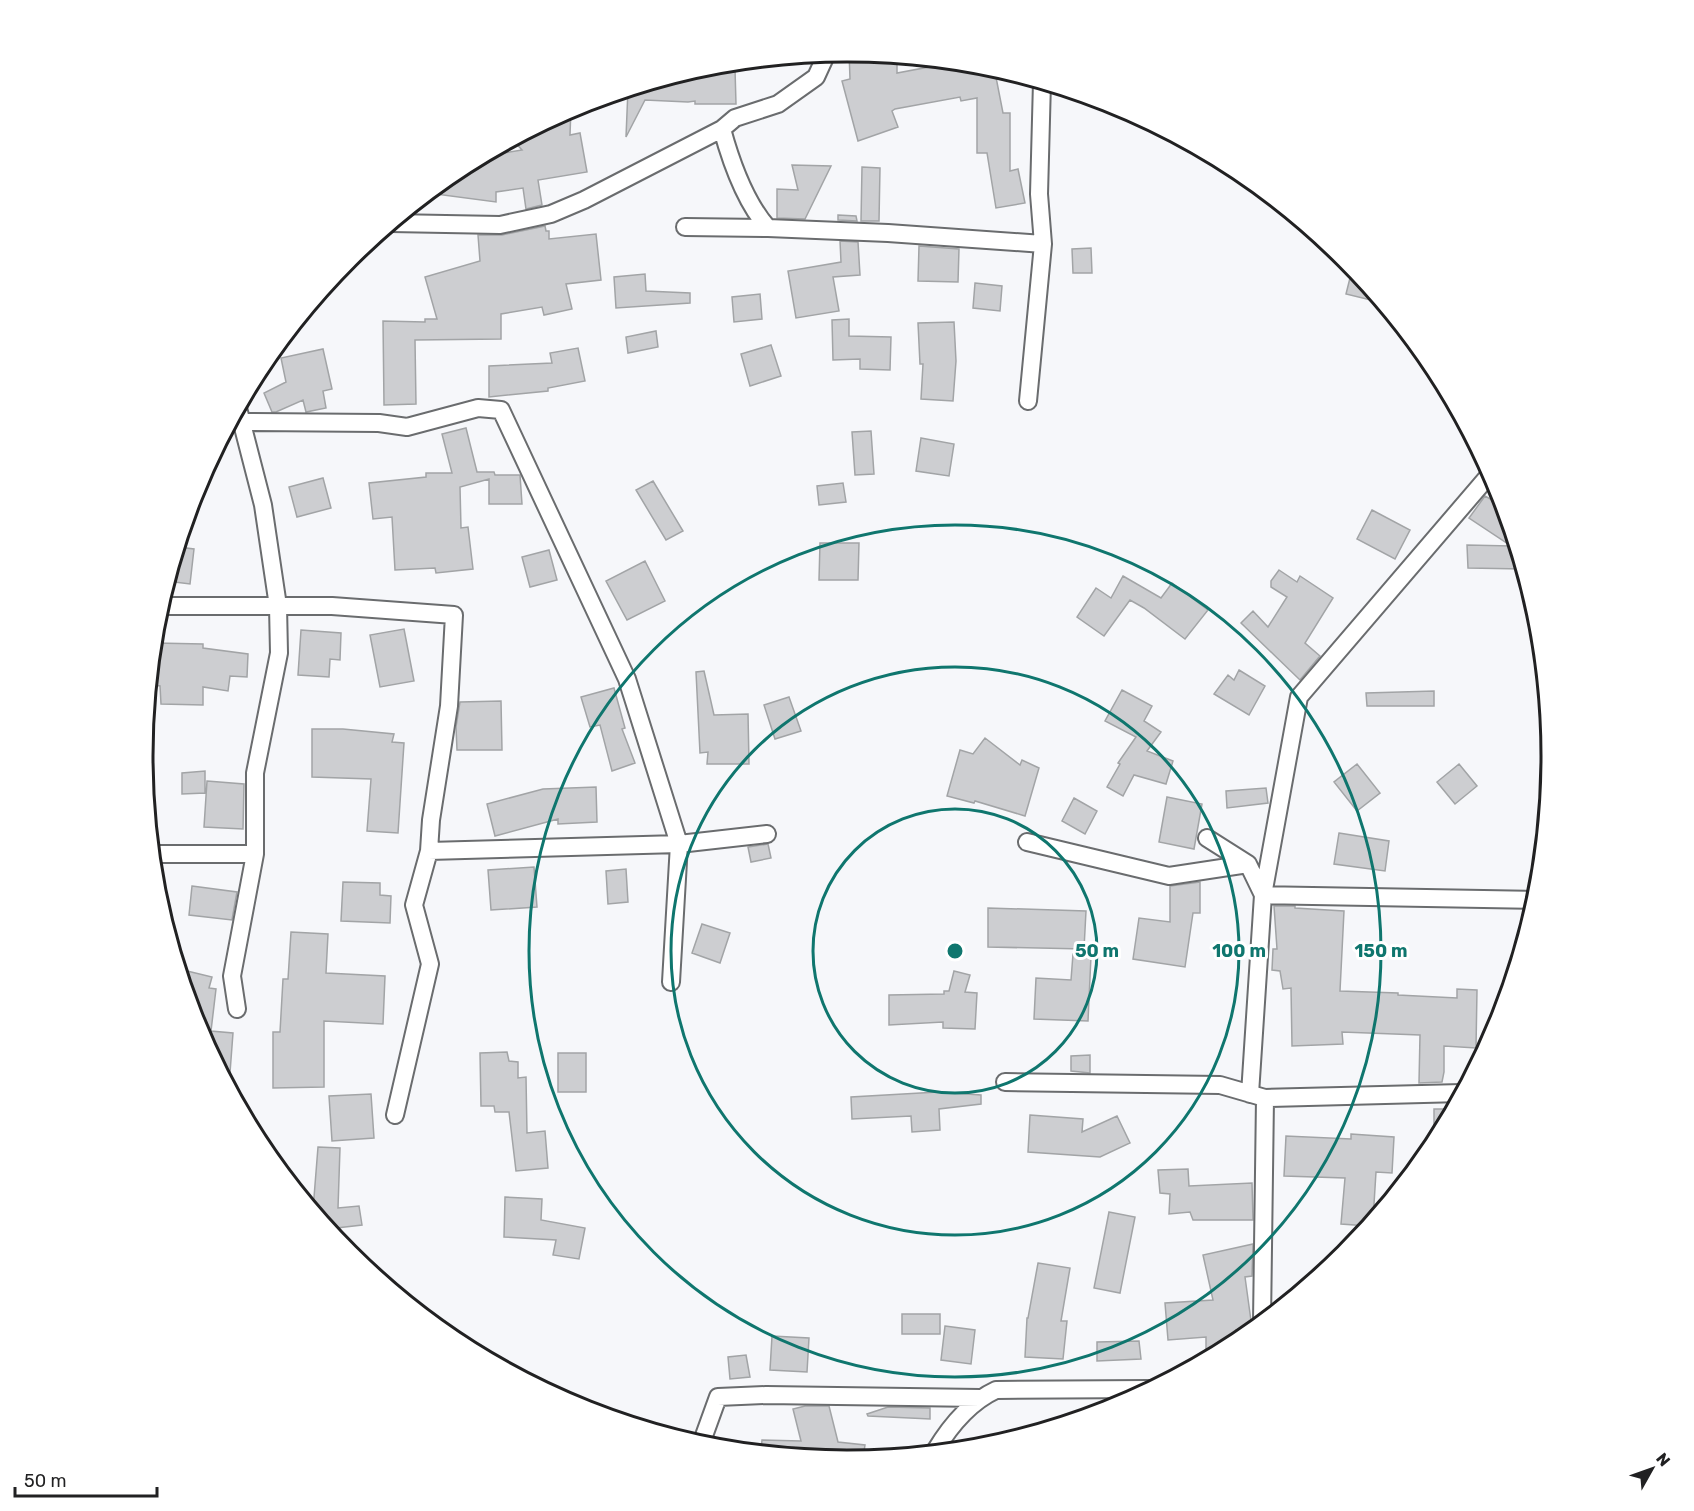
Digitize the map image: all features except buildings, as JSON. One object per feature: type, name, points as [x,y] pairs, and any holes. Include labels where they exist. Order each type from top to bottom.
[{"type":"street","points":[[402,223],[500,225],[551,214],[584,200],[722,129],[735,118],[778,104],[816,77],[823,63]]},
{"type":"street","points":[[1028,401],[1043,244],[1039,194],[1042,89]]},
{"type":"street","points":[[722,129],[732,163],[759,219],[768,228]]},
{"type":"street","points":[[684,227],[888,233],[1043,244]]},
{"type":"street","points":[[242,415],[379,423],[407,427],[478,408],[501,411],[627,679],[679,844],[671,982]]},
{"type":"street","points":[[237,1009],[232,976],[255,854],[255,773],[279,653],[278,606],[263,505],[241,418]]},
{"type":"street","points":[[1262,1311],[1258,1096],[1263,895],[1299,697],[1484,481]]},
{"type":"street","points":[[170,606],[332,606],[454,615],[449,706],[431,820],[429,851],[414,905],[430,964],[395,1115]]},
{"type":"street","points":[[429,851],[679,844],[767,834]]},
{"type":"street","points":[[1206,838],[1248,864],[1263,895]]},
{"type":"street","points":[[1027,842],[1169,876],[1248,864]]},
{"type":"street","points":[[160,854],[255,854]]},
{"type":"street","points":[[1263,895],[1526,900]]},
{"type":"street","points":[[1005,1082],[1220,1085],[1258,1096],[1453,1093]]},
{"type":"street","points":[[939,1444],[945,1434],[980,1398],[996,1390],[1130,1389]]},
{"type":"street","points":[[704,1434],[718,1397],[766,1395],[980,1398]]}]
